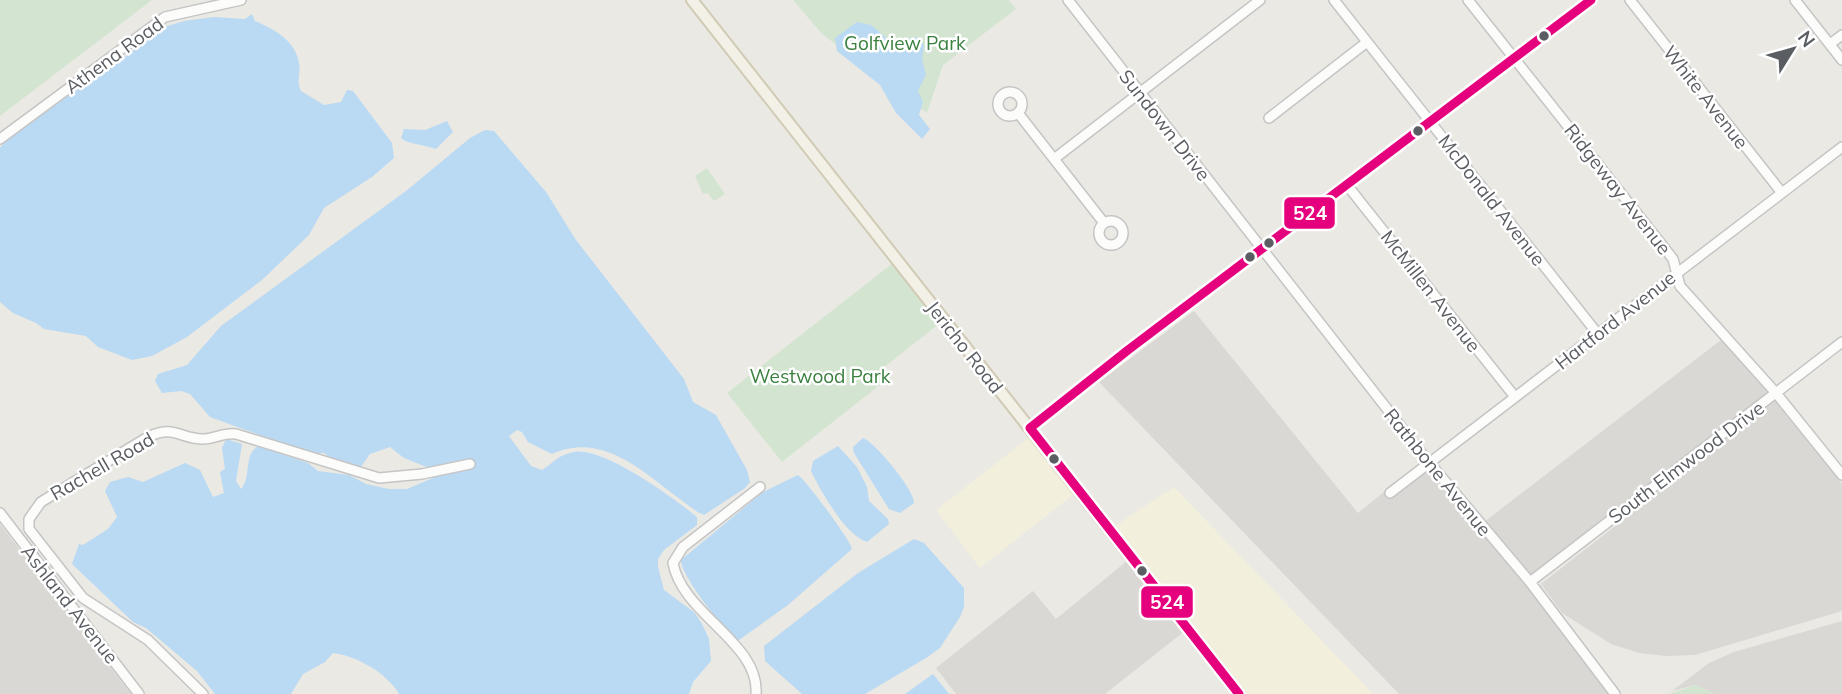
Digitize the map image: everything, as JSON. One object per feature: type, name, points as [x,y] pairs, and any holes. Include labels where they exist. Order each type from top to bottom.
[{"type":"main road","name":"Jericho Road","points":[[692,0],[1239,694]]},
{"type":"street","name":"Athena Road","points":[[0,139],[165,17],[241,0]]},
{"type":"street","name":"Sundown Drive","points":[[1068,0],[1262,250]]},
{"type":"street","points":[[1054,159],[1260,0]]},
{"type":"street","name":"McDonald Avenue","points":[[1334,0],[1597,333]]},
{"type":"street","name":"Ridgeway Avenue","points":[[1468,0],[1673,258],[1681,286],[1776,393],[1842,475]]},
{"type":"street","points":[[1030,429],[1108,365],[1591,0]]},
{"type":"street","name":"White Avenue","points":[[1630,0],[1782,193]]},
{"type":"street","points":[[1795,0],[1842,60]]},
{"type":"street","points":[[1829,44],[1842,35]]},
{"type":"street","points":[[1269,118],[1367,42]]},
{"type":"street","points":[[1018,113],[1104,223]]},
{"type":"street","name":"Hartford Avenue","points":[[1390,493],[1842,147]]},
{"type":"street","name":"McMillen Avenue","points":[[1347,185],[1515,397]]},
{"type":"street","name":"Rathbone Avenue","points":[[1262,250],[1430,463],[1530,582],[1615,694]]},
{"type":"street","name":"South Elmwood Drive","points":[[1530,582],[1842,342]]},
{"type":"street","name":"Rachell Road","points":[[203,694],[148,640],[89,604],[76,591],[29,529],[29,519],[41,502],[148,437],[166,431],[199,439],[236,434],[379,478],[422,474],[470,464]]},
{"type":"street","points":[[756,694],[756,681],[749,662],[711,622],[682,583],[673,563],[676,553],[761,487]]},
{"type":"street","name":"Ashland Avenue","points":[[0,513],[139,694]]},
{"type":"shaded area","points":[[1194,311],[1358,513],[1421,462],[1525,584],[1609,694],[1399,694],[1099,382]]},
{"type":"shaded area","points":[[1721,340],[1768,393],[1530,578],[1484,522]]},
{"type":"shaded area","points":[[1775,401],[1842,484],[1842,611],[1695,655],[1666,656],[1639,653],[1611,644],[1562,613],[1541,584]]},
{"type":"shaded area","points":[[1030,437],[1074,494],[980,568],[936,510]]},
{"type":"shaded area","points":[[1174,487],[1373,694],[1244,694],[1113,527]]},
{"type":"shaded area","points":[[0,524],[63,606],[131,694],[0,694]]},
{"type":"shaded area","points":[[1127,561],[1186,630],[1105,694],[956,694],[936,668],[1033,591],[1056,619]]},
{"type":"shaded area","points":[[1842,621],[1842,694],[1715,694],[1695,685],[1672,691],[1709,663],[1734,652]]},
{"type":"green space","points":[[0,0],[152,0],[0,116]]},
{"type":"green space","name":"Golfview Park","points":[[793,0],[1009,0],[1016,9],[943,65],[927,113],[822,34]]},
{"type":"green space","points":[[707,168],[725,194],[714,201],[708,193],[703,194],[695,176]]},
{"type":"green space","name":"Westwood Park","points":[[893,263],[940,323],[883,368],[890,377],[782,462],[727,393]]},
{"type":"green space","points":[[1695,685],[1715,694],[1669,694]]},
{"type":"water","points":[[252,14],[255,21],[276,32],[293,48],[299,63],[301,91],[324,105],[341,102],[347,90],[353,91],[392,143],[394,158],[372,177],[324,208],[309,235],[262,280],[187,337],[152,356],[132,360],[98,347],[86,336],[44,329],[13,313],[0,302],[0,148],[9,135],[115,65],[161,28],[184,21],[214,17],[245,19]]},
{"type":"water","points":[[857,22],[871,25],[890,41],[916,37],[924,45],[922,59],[926,75],[918,91],[923,102],[919,115],[930,129],[922,139],[896,113],[880,85],[837,51],[835,38]]},
{"type":"water","points":[[447,121],[453,132],[436,149],[401,138],[404,129],[425,130]]},
{"type":"water","points":[[485,130],[494,131],[546,192],[576,240],[684,379],[693,402],[716,415],[747,470],[750,482],[745,488],[704,515],[619,457],[587,448],[570,448],[552,454],[528,442],[522,432],[517,430],[509,436],[531,466],[542,470],[559,457],[574,452],[587,452],[620,465],[673,498],[697,517],[697,525],[664,550],[658,559],[658,567],[664,590],[695,613],[702,624],[709,639],[711,661],[693,682],[689,694],[399,694],[387,679],[370,667],[333,653],[325,662],[303,674],[291,694],[215,694],[197,671],[146,628],[133,622],[72,564],[79,544],[83,545],[108,529],[117,517],[105,491],[110,482],[128,477],[143,482],[185,463],[200,470],[213,497],[224,493],[220,472],[225,469],[222,448],[226,439],[242,444],[236,481],[241,489],[249,460],[258,446],[308,463],[318,471],[349,475],[366,484],[389,489],[407,489],[433,478],[429,468],[404,458],[390,447],[370,454],[360,468],[336,462],[324,453],[309,453],[210,417],[190,394],[181,391],[162,393],[155,381],[158,374],[187,365],[221,326],[406,191],[470,138]]},
{"type":"water","points":[[863,438],[894,468],[913,497],[914,503],[900,513],[889,509],[854,453],[853,447]]},
{"type":"water","points":[[838,446],[857,467],[867,487],[869,501],[888,519],[889,524],[867,542],[842,522],[811,471],[813,461]]},
{"type":"water","points":[[798,475],[827,510],[852,549],[788,605],[739,640],[704,603],[681,560],[763,492]]},
{"type":"water","points":[[914,539],[924,543],[964,588],[964,607],[960,617],[940,648],[865,694],[802,694],[765,661],[764,646],[858,573]]},
{"type":"water","points":[[933,674],[949,694],[905,694]]},
{"type":"transit line","name":"524","points":[[1030,428],[1128,350],[1591,0]]},
{"type":"transit line","name":"524","points":[[1030,428],[1239,694]]}]
